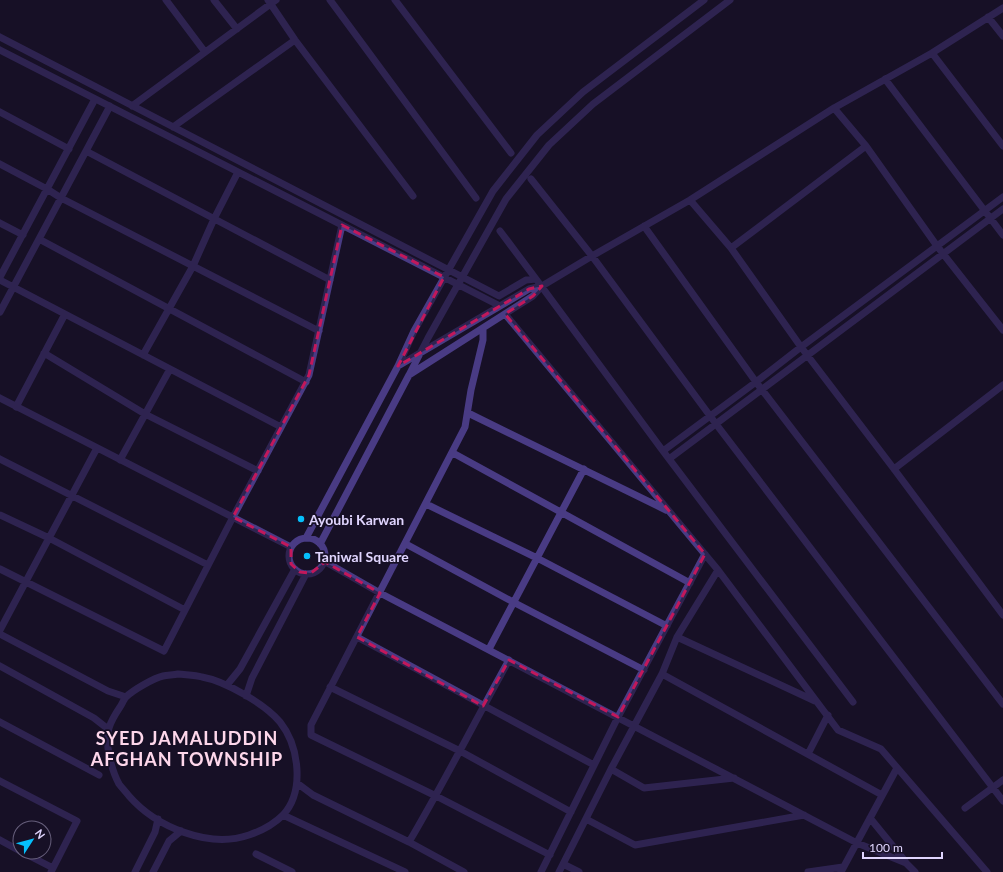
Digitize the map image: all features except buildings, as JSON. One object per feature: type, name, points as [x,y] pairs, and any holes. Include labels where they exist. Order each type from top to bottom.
[{"type":"street","points":[[166,0],[205,52]]},
{"type":"street","points":[[214,0],[236,29]]},
{"type":"street","points":[[330,0],[476,198]]},
{"type":"street","points":[[395,0],[511,153]]},
{"type":"street","points":[[306,538],[398,366],[414,331],[493,191],[537,135],[583,92],[704,0]]},
{"type":"street","points":[[320,544],[420,354],[506,199],[549,146],[593,104],[730,0]]},
{"type":"street","points":[[132,106],[272,1],[295,40],[413,196]]},
{"type":"street","points":[[409,375],[533,296],[542,286],[690,200],[834,108],[932,53],[1003,8]]},
{"type":"street","points":[[988,17],[1003,36]]},
{"type":"street","points":[[0,37],[499,296],[526,280],[536,279]]},
{"type":"street","points":[[173,127],[295,40]]},
{"type":"street","points":[[0,50],[500,306]]},
{"type":"street","points":[[932,53],[1003,146]]},
{"type":"street","points":[[885,80],[1003,235]]},
{"type":"street","points":[[0,277],[96,99]]},
{"type":"street","points":[[0,312],[110,106]]},
{"type":"street","points":[[834,108],[866,146],[937,246],[1003,330]]},
{"type":"street","points":[[0,112],[69,149]]},
{"type":"street","points":[[731,248],[866,146]]},
{"type":"street","points":[[86,151],[330,280]]},
{"type":"street","points":[[0,164],[61,198],[319,330]]},
{"type":"street","points":[[143,355],[193,266],[214,219],[238,172]]},
{"type":"street","points":[[531,179],[592,256],[716,424],[1003,801]]},
{"type":"street","points":[[663,451],[1003,196]]},
{"type":"street","points":[[690,200],[731,248],[801,348],[1003,615]]},
{"type":"street","points":[[669,459],[1003,209]]},
{"type":"street","points":[[0,223],[22,235]]},
{"type":"street","points":[[0,569],[164,651],[233,517],[309,376],[342,225]]},
{"type":"street","points":[[644,226],[762,390],[1003,704]]},
{"type":"street","points":[[500,231],[663,451],[853,702]]},
{"type":"street","points":[[39,239],[306,382]]},
{"type":"street","points":[[0,280],[282,427]]},
{"type":"street","points":[[398,366],[529,289],[542,286]]},
{"type":"street","points":[[16,407],[65,314]]},
{"type":"street","points":[[505,314],[718,570],[838,730],[881,749],[987,872]]},
{"type":"street","points":[[483,328],[483,340],[471,390],[465,427],[406,544],[330,687],[311,725],[311,735],[436,796],[550,855]]},
{"type":"street","points":[[44,353],[146,414],[258,471]]},
{"type":"street","points":[[120,460],[170,369]]},
{"type":"street","points":[[894,469],[1003,386]]},
{"type":"street","points":[[0,398],[291,547]]},
{"type":"street","points":[[468,413],[669,511]]},
{"type":"street","points":[[0,630],[97,448]]},
{"type":"street","points":[[453,453],[690,583]]},
{"type":"street","points":[[0,459],[208,565]]},
{"type":"street","points":[[489,649],[584,470]]},
{"type":"street","points":[[426,504],[537,558],[667,626]]},
{"type":"street","points":[[0,515],[49,538],[185,610]]},
{"type":"street","points":[[311,538],[320,544],[324,550],[324,561],[317,570],[306,574],[295,569],[289,558],[291,547],[295,542],[300,539],[311,538]]},
{"type":"street","points":[[406,544],[644,670]]},
{"type":"street","points":[[541,872],[618,717],[705,554]]},
{"type":"street","points":[[324,561],[380,593],[634,725],[856,843],[906,863]]},
{"type":"street","points":[[227,685],[240,669],[295,569]]},
{"type":"street","points":[[559,872],[611,769],[662,674],[677,637],[718,570]]},
{"type":"street","points":[[246,696],[252,678],[306,574]]},
{"type":"street","points":[[0,634],[108,691],[126,697]]},
{"type":"street","points":[[357,637],[594,765]]},
{"type":"street","points":[[677,637],[817,701]]},
{"type":"street","points":[[409,842],[436,796],[509,660]]},
{"type":"street","points":[[0,666],[94,718],[108,729]]},
{"type":"street","points":[[178,674],[203,677],[227,685],[246,696],[264,708],[280,722],[291,739],[296,760],[297,783],[292,800],[283,815],[271,825],[238,839],[224,840],[206,838],[181,831],[146,812],[134,802],[119,784],[111,762],[108,746],[108,729],[126,697],[162,676],[178,674]]},
{"type":"street","points":[[662,674],[882,795]]},
{"type":"street","points":[[330,687],[460,751],[571,812]]},
{"type":"street","points":[[808,754],[828,715]]},
{"type":"street","points":[[0,722],[99,775]]},
{"type":"street","points":[[808,872],[842,870],[897,768]]},
{"type":"street","points":[[611,769],[644,788],[734,778]]},
{"type":"street","points":[[965,808],[1003,780]]},
{"type":"street","points":[[0,781],[77,821],[52,870],[36,860]]},
{"type":"street","points":[[297,783],[313,794],[409,842],[464,872]]},
{"type":"street","points":[[283,815],[405,872]]},
{"type":"street","points":[[586,819],[636,845],[804,815]]},
{"type":"street","points":[[870,818],[915,872]]},
{"type":"street","points":[[135,872],[155,832],[158,819]]},
{"type":"street","points":[[153,872],[169,841],[181,831]]},
{"type":"street","points":[[0,840],[12,846]]},
{"type":"street","points":[[256,854],[292,872]]},
{"type":"street","points":[[563,864],[579,872]]},
{"type":"highlighted area","points":[[342,225],[444,277],[398,366],[529,289],[542,286],[533,296],[505,314],[705,554],[618,717],[509,660],[483,706],[357,637],[380,593],[325,562],[311,573],[300,572],[291,564],[291,547],[233,517],[309,375]]},
{"type":"place","name":"Ayoubi Karwan","points":[[301,519]]},
{"type":"place","name":"Taniwal Square","points":[[307,556]]},
{"type":"district","name":"SYED JAMALUDDIN AFGHAN TOWNSHIP","points":[[187,748]]}]
